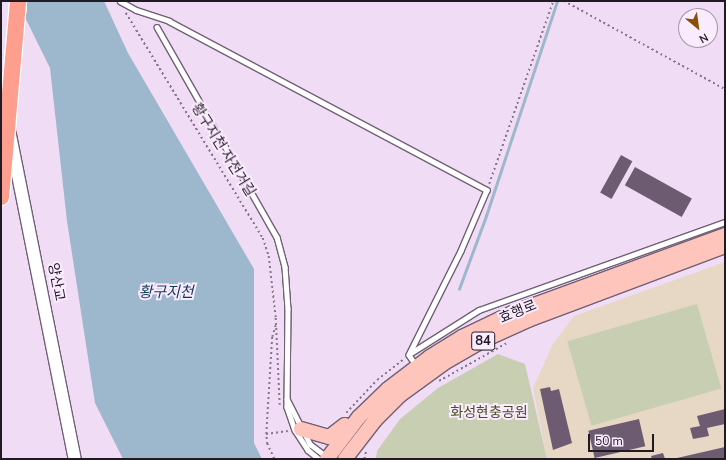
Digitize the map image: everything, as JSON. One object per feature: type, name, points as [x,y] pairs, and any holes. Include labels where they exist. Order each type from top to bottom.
[{"type":"highway","points":[[1,196],[18,1]]},
{"type":"main road","name":"효행로","points":[[324,459],[359,417],[377,399],[417,366],[489,323],[549,306],[641,271],[725,235]]},
{"type":"main road","name":"효행로","points":[[641,271],[725,246]]},
{"type":"main road","name":"효행로","points":[[345,459],[365,440],[400,396],[444,363],[482,341],[549,306]]},
{"type":"main road","points":[[359,459],[365,440],[359,433],[358,429],[375,409],[377,399]]},
{"type":"main road","points":[[295,430],[329,437],[353,419],[359,417]]},
{"type":"street","name":"양산교","points":[[1,114],[10,136],[18,170],[75,459]]},
{"type":"lane","points":[[120,1],[170,21],[487,190],[461,251],[409,355]]},
{"type":"lane","points":[[156,27],[280,243],[285,266],[288,309],[287,399],[295,430],[308,450],[324,459]]},
{"type":"lane","points":[[409,355],[419,346],[479,310],[725,222]]},
{"type":"lane","points":[[409,355],[417,366]]},
{"type":"lane","points":[[295,430],[324,459]]},
{"type":"path","points":[[487,190],[553,1]]},
{"type":"path","points":[[564,1],[725,89]]},
{"type":"path","name":"황구지천 자전거길","points":[[123,8],[263,238],[269,256],[277,322],[280,406]]},
{"type":"path","name":"황구지천 자전거길","points":[[274,459],[267,444],[266,434],[272,337],[277,322]]},
{"type":"path","points":[[436,383],[510,342]]},
{"type":"path","points":[[286,425],[295,430]]},
{"type":"path","points":[[266,434],[295,430]]},
{"type":"path","points":[[364,459],[365,440]]},
{"type":"shaded area","points":[[725,262],[725,459],[547,459],[533,388],[553,344],[574,316]]},
{"type":"green space","points":[[697,304],[721,389],[591,426],[567,341]]},
{"type":"green space","name":"화성현충공원","points":[[498,354],[525,364],[547,459],[376,459],[377,451],[400,419],[438,388]]},
{"type":"water","name":"황구지천","points":[[17,1],[104,1],[128,53],[254,269],[254,443],[262,459],[123,459],[95,403],[67,221],[50,68]]},
{"type":"building","points":[[621,155],[632,161],[612,199],[600,193]]},
{"type":"building","points":[[635,167],[692,199],[682,217],[625,185]]},
{"type":"building","points":[[550,387],[551,391],[559,389],[572,443],[553,450],[540,389]]},
{"type":"building","points":[[725,409],[725,424],[707,428],[709,436],[693,439],[690,428],[700,426],[697,416]]},
{"type":"building","points":[[639,419],[645,446],[595,458],[588,431]]},
{"type":"building","points":[[725,447],[725,459],[677,459],[677,458]]},
{"type":"building","points":[[663,453],[665,459],[652,459],[651,456]]},
{"type":"waterway","points":[[459,289],[486,216],[557,1]]}]
